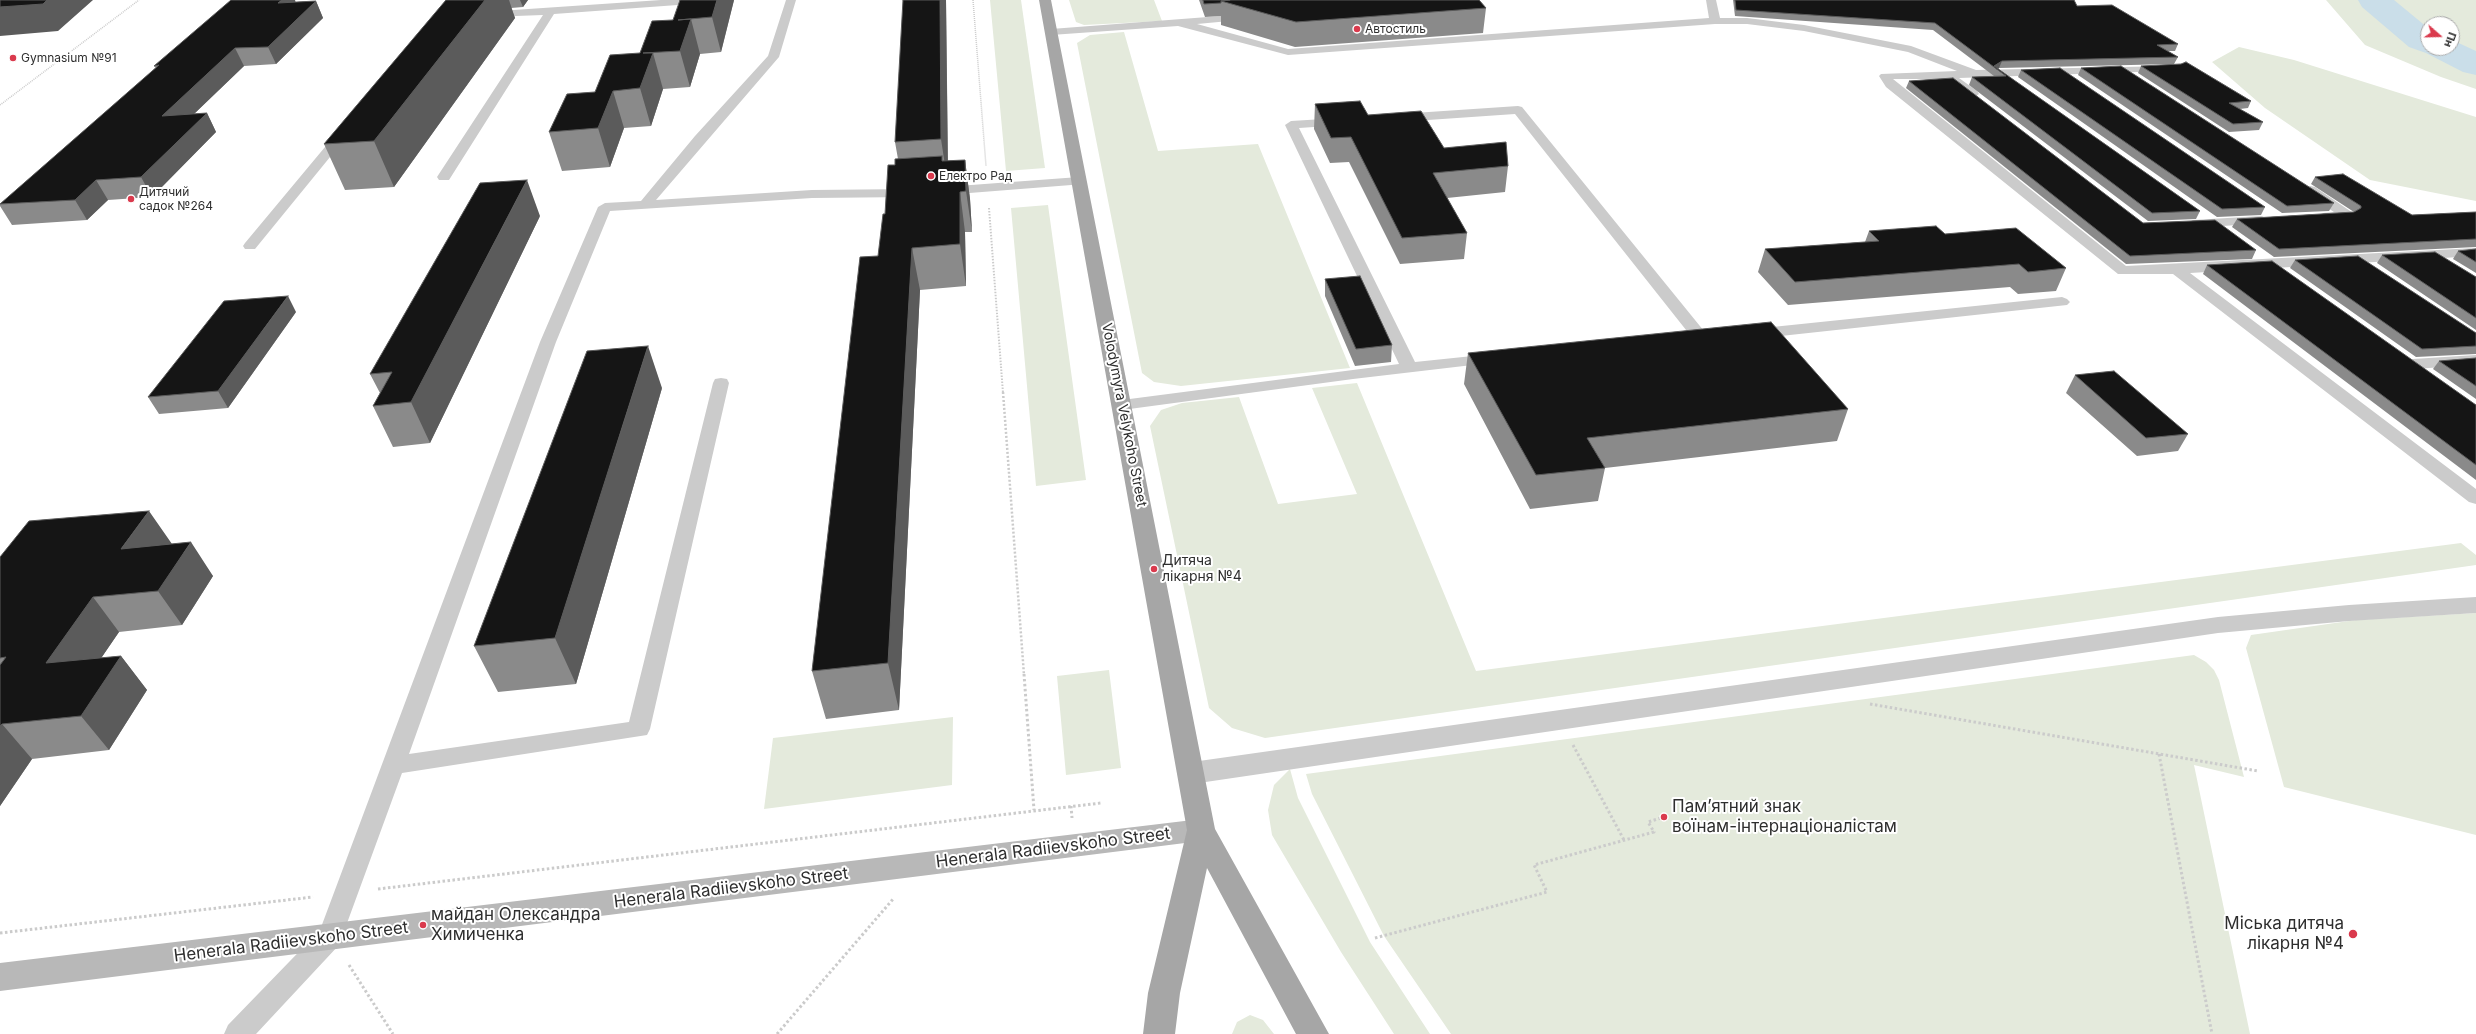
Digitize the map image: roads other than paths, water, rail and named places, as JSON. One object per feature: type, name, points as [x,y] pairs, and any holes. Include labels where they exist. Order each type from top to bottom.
[{"type":"main road","name":"Volodymyra Velykoho Street","points":[[1045,0],[1192,773],[1201,830]]},
{"type":"main road","points":[[1160,1034],[1164,993],[1201,830]]},
{"type":"main road","points":[[1201,830],[1313,1034]]},
{"type":"street","points":[[1192,773],[2218,625],[2349,613],[2476,605]]},
{"type":"street","name":"Henerala Radiievskoho Street","points":[[0,977],[1201,830]]},
{"type":"lane","points":[[476,15],[705,0]]},
{"type":"lane","points":[[645,204],[699,139],[774,57],[791,0]]},
{"type":"lane","points":[[1711,0],[1715,21]]},
{"type":"lane","points":[[444,177],[551,11]]},
{"type":"lane","points":[[1051,32],[1262,16]]},
{"type":"lane","points":[[1177,22],[1288,52],[1518,37],[1715,21],[1747,21],[1804,28],[1911,50],[1975,74]]},
{"type":"lane","points":[[2178,67],[1885,76],[1890,85],[2123,271],[2476,252]]},
{"type":"lane","points":[[2120,69],[2141,82]]},
{"type":"lane","points":[[2061,71],[2080,85]]},
{"type":"lane","points":[[2002,73],[2021,87]]},
{"type":"lane","points":[[1947,75],[1984,103]]},
{"type":"lane","points":[[1385,119],[1518,110],[1702,339]]},
{"type":"lane","points":[[250,246],[354,120]]},
{"type":"lane","points":[[1354,121],[1291,125],[1409,367]]},
{"type":"lane","points":[[238,1034],[330,937],[345,893],[395,766],[548,342],[605,207],[812,194],[891,194],[1079,181]]},
{"type":"lane","points":[[2296,181],[2349,215],[2318,217]]},
{"type":"lane","points":[[2183,224],[2213,223],[2272,217],[2259,206]]},
{"type":"lane","points":[[2194,209],[2231,235]]},
{"type":"lane","points":[[2255,252],[2292,278]]},
{"type":"lane","points":[[2432,254],[2451,266]]},
{"type":"lane","points":[[2357,259],[2376,272]]},
{"type":"lane","points":[[2176,269],[2476,498]]},
{"type":"lane","points":[[1741,335],[2062,302]]},
{"type":"lane","points":[[1670,342],[1718,337]]},
{"type":"lane","points":[[1122,405],[1409,367],[1504,358]]},
{"type":"lane","points":[[2432,378],[2407,360],[2476,360]]},
{"type":"lane","points":[[395,766],[639,729],[721,382]]},
{"type":"waterway","points":[[2374,0],[2420,39]]},
{"type":"waterway","points":[[2458,56],[2476,64]]},
{"type":"place","name":"Автостиль","points":[[1357,29]]},
{"type":"place","name":"Gymnasium №91","points":[[13,58]]},
{"type":"place","name":"Електро Рад","points":[[931,176]]},
{"type":"place","name":"Дитячий садок №264","points":[[131,199]]},
{"type":"place","name":"Дитяча лікарня №4","points":[[1154,569]]},
{"type":"place","name":"Пам’ятний знак воїнам-інтернаціоналістам","points":[[1664,817]]},
{"type":"place","name":"майдан Олександра Химиченка","points":[[423,925]]},
{"type":"place","name":"Міська дитяча лікарня №4","points":[[2353,934]]}]
